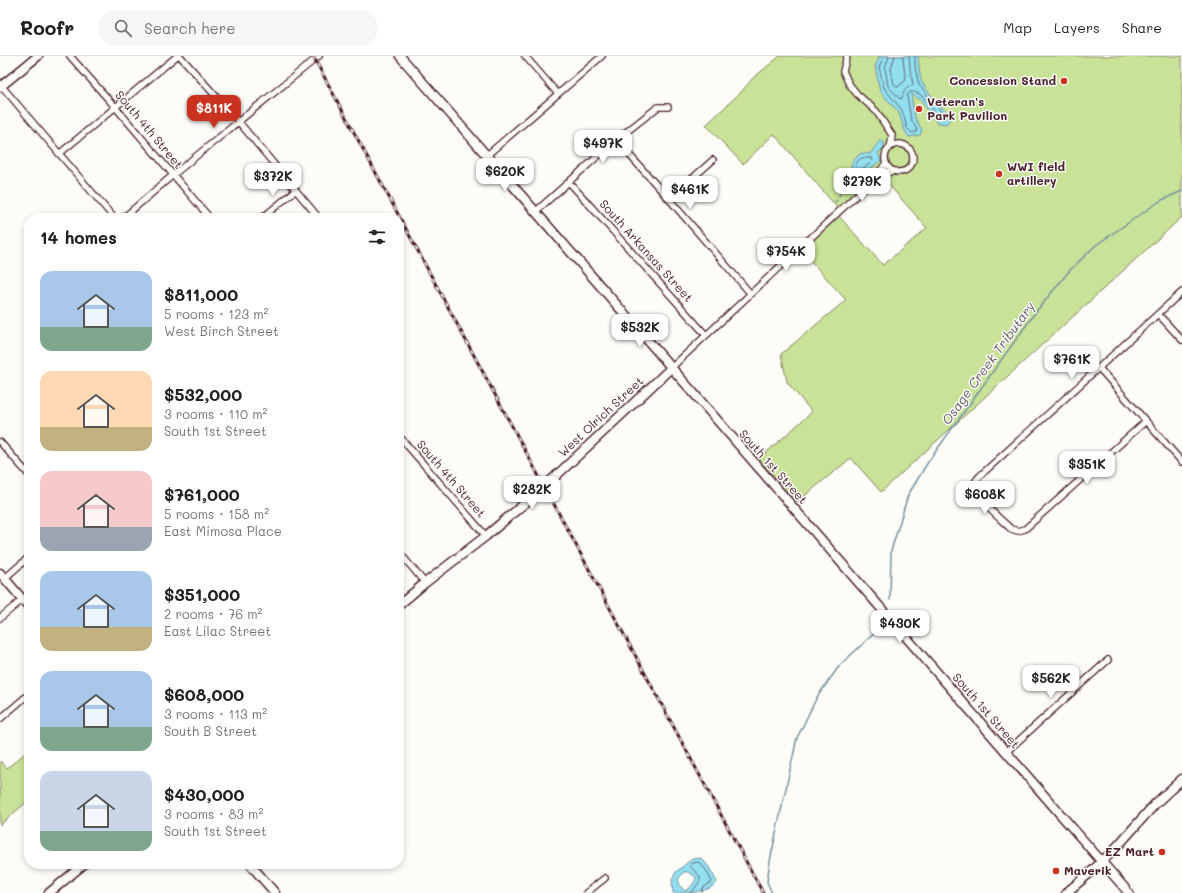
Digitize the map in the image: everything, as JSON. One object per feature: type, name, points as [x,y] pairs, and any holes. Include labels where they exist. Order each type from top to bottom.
[{"type":"street","points":[[38,56],[1,85],[110,213]]},
{"type":"street","name":"South 4th Street","points":[[70,56],[206,213]]},
{"type":"street","points":[[60,154],[177,56]]},
{"type":"street","points":[[180,56],[238,121],[315,213]]},
{"type":"street","points":[[129,213],[238,121],[319,56]]},
{"type":"street","name":"South 1st Street","points":[[400,56],[1129,893]]},
{"type":"street","points":[[525,56],[558,94]]},
{"type":"street","points":[[486,156],[602,56]]},
{"type":"street","points":[[671,368],[750,293],[876,178],[885,173],[905,171],[910,166],[913,157],[908,147],[900,144],[892,137],[876,111],[857,94],[849,84],[843,71],[847,56]]},
{"type":"street","points":[[535,212],[616,140],[658,107],[668,107]]},
{"type":"street","points":[[876,178],[886,163],[886,154],[892,137]]},
{"type":"street","points":[[616,140],[750,293]]},
{"type":"street","points":[[889,149],[900,144]]},
{"type":"street","points":[[669,199],[713,160]]},
{"type":"street","points":[[886,163],[895,171]]},
{"type":"street","name":"South Arkansas Street","points":[[569,182],[706,335]]},
{"type":"street","points":[[268,213],[296,190]]},
{"type":"street","points":[[1146,421],[1024,529],[1018,531],[1011,529],[979,497],[975,491],[975,482],[983,473],[1182,292]]},
{"type":"street","points":[[1158,314],[1182,340]]},
{"type":"street","name":"West Olrich Street","points":[[404,601],[486,536],[544,487],[671,368]]},
{"type":"street","points":[[1099,368],[1182,462]]},
{"type":"street","points":[[0,442],[24,469]]},
{"type":"street","name":"South 4th Street","points":[[404,442],[486,536]]},
{"type":"street","points":[[404,558],[425,583]]},
{"type":"street","points":[[0,618],[22,600],[2,576],[24,561]]},
{"type":"street","points":[[1006,752],[1108,660]]},
{"type":"street","points":[[0,719],[24,698]]},
{"type":"street","points":[[1066,893],[1114,850],[1154,804],[1182,779]]},
{"type":"street","points":[[55,891],[79,869]]},
{"type":"street","points":[[254,869],[275,893]]},
{"type":"street","points":[[586,893],[605,878]]},
{"type":"green space","points":[[780,56],[1182,56],[1182,217],[881,492],[851,458],[797,502],[759,459],[812,412],[787,382],[781,354],[846,300],[799,248],[837,214],[883,265],[927,228],[888,184],[877,181],[841,214],[774,134],[743,164],[706,125],[742,91],[753,78]]},
{"type":"green space","points":[[24,754],[24,804],[0,825],[0,761],[7,768]]},
{"type":"water","points":[[880,56],[918,56],[923,84],[936,102],[953,117],[946,124],[936,122],[921,100],[911,94],[915,118],[922,130],[920,135],[909,137],[904,129],[899,113],[880,91],[875,66]]},
{"type":"water","points":[[881,139],[884,143],[884,149],[878,153],[881,160],[868,171],[859,174],[852,185],[845,189],[841,184],[842,179],[851,170],[852,162],[861,153],[870,154]]},
{"type":"water","points":[[701,858],[709,867],[717,882],[714,886],[704,890],[673,893],[672,880],[676,872],[692,859]],"holes":[[[683,872],[688,872],[696,877],[696,879],[689,889],[685,891],[681,887],[678,880]]]},
{"type":"waterway","points":[[839,196],[843,187]]},
{"type":"waterway","name":"Osage Creek Tributary","points":[[890,600],[891,551],[908,495],[928,462],[1035,313],[1070,270],[1096,245],[1160,201],[1182,191]]},
{"type":"waterway","name":"Osage Creek Tributary","points":[[772,893],[767,882],[770,861],[797,738],[817,697],[840,665],[881,627]]},
{"type":"railway","points":[[313,56],[397,213]]},
{"type":"railway","points":[[404,225],[763,893]]},
{"type":"place","name":"Concession Stand","points":[[1064,81]]},
{"type":"place","name":"Veteran's Park Pavilion","points":[[919,109]]},
{"type":"place","name":"WWI field artillery","points":[[999,174]]},
{"type":"place","name":"EZ Mart","points":[[1162,852]]},
{"type":"place","name":"Maverik","points":[[1056,871]]}]
